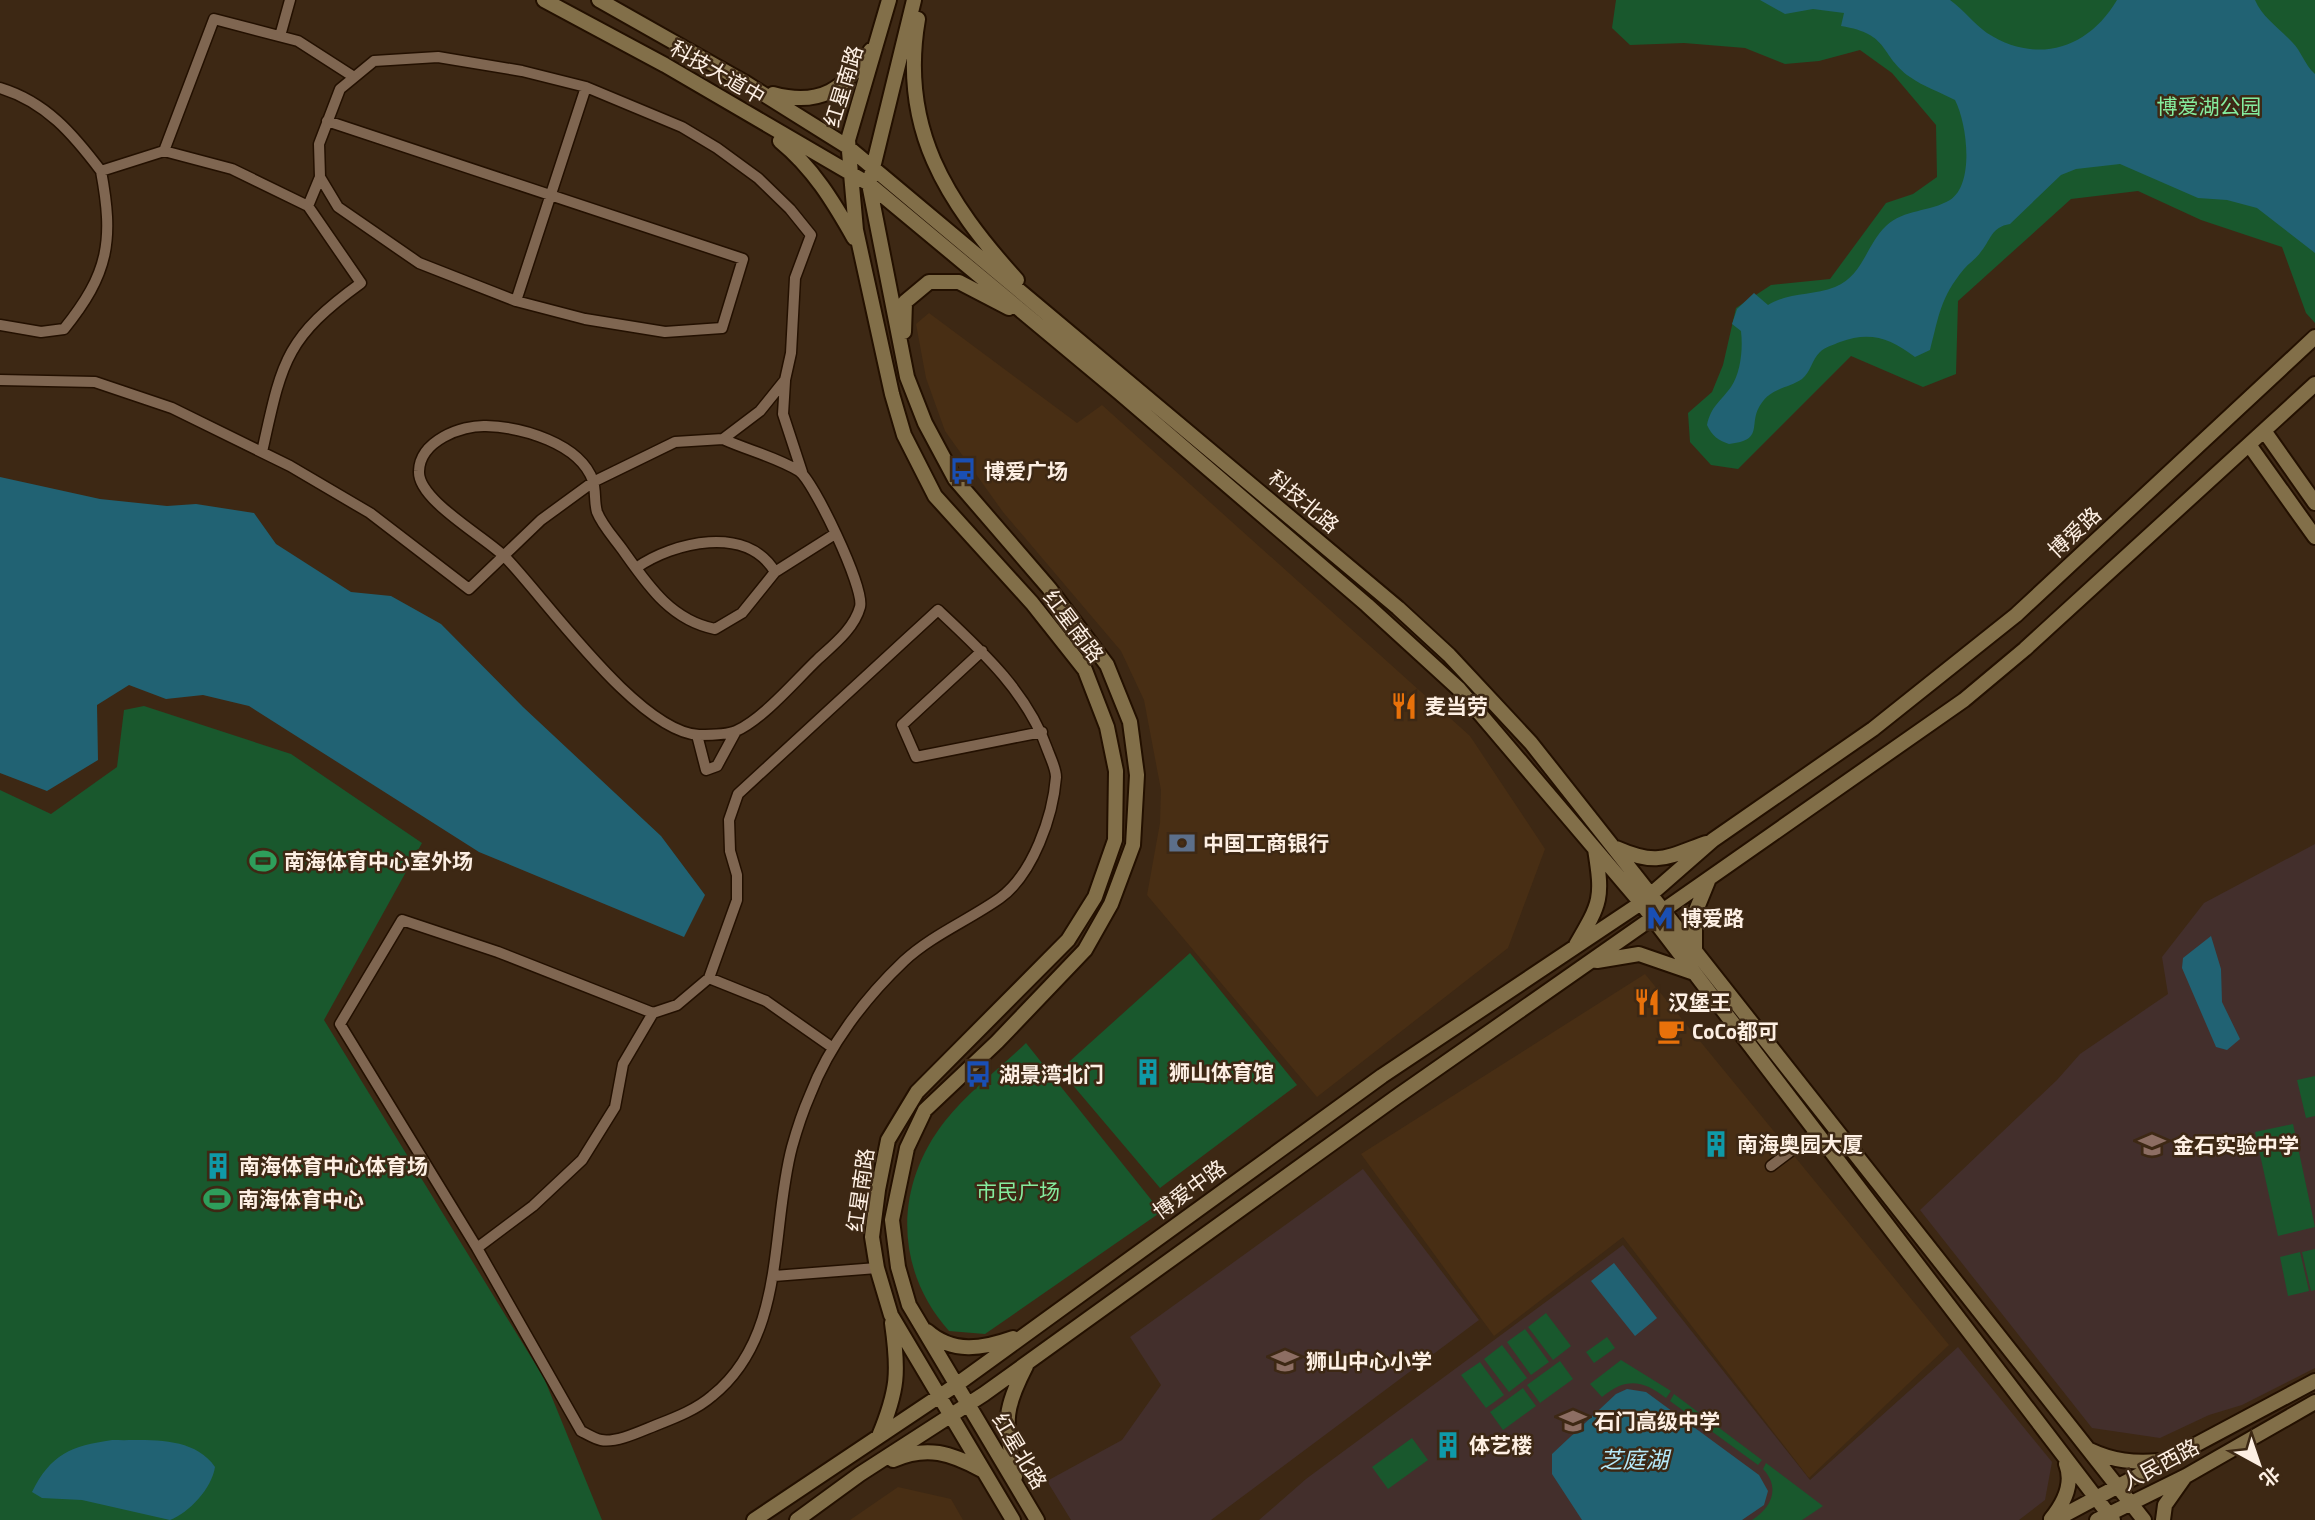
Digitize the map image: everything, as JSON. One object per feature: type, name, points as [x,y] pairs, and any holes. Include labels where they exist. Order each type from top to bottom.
[{"type":"main road","name":"科技大道中","points":[[544,0],[869,184],[1032,320]]},
{"type":"main road","name":"科技大道中","points":[[599,0],[757,90],[848,147],[873,167]]},
{"type":"main road","name":"红星南路","points":[[888,0],[848,147],[860,250],[904,435],[935,496],[1032,604],[1085,670],[1107,727],[1116,771],[1115,840],[1088,908],[1068,940],[917,1091],[888,1140],[872,1237],[877,1268],[891,1315],[983,1470]]},
{"type":"main road","name":"红星南路","points":[[914,0],[869,184],[907,377],[925,424],[955,480],[1049,588],[1107,665],[1130,722],[1138,775],[1133,845],[1111,904],[1085,950],[997,1042],[925,1110],[907,1148],[892,1220],[898,1267],[909,1305],[967,1404]]},
{"type":"main road","points":[[922,0],[913,48],[922,135],[949,196],[1005,267],[1050,317]]},
{"type":"main road","points":[[757,90],[797,101],[831,93],[857,72],[880,37]]},
{"type":"main road","points":[[744,111],[799,156],[828,191],[860,250]]},
{"type":"main road","name":"科技北路","points":[[873,167],[1398,608],[1449,655],[1531,743],[1612,846],[1658,915]]},
{"type":"main road","points":[[903,355],[905,302],[929,282],[959,282],[1032,320],[1367,605],[1459,689],[1595,848],[1645,899]]},
{"type":"main road","name":"博爱路","points":[[1645,899],[1713,840],[1873,729],[2006,623],[2315,337]]},
{"type":"main road","points":[[797,1520],[860,1474],[1028,1362],[1395,1098],[1964,701],[2025,649],[2315,384]]},
{"type":"main road","points":[[2264,432],[2315,503]]},
{"type":"main road","points":[[2249,446],[2315,537]]},
{"type":"main road","points":[[1612,846],[1637,857],[1659,860],[1713,840]]},
{"type":"main road","points":[[1574,948],[1599,904],[1601,890],[1595,848]]},
{"type":"main road","points":[[1695,952],[1695,914],[1708,881]]},
{"type":"main road","name":"博爱中路","points":[[754,1520],[956,1385],[1382,1076],[1645,899]]},
{"type":"main road","points":[[1658,915],[1695,952],[2144,1520]]},
{"type":"main road","points":[[1658,915],[1694,973],[2064,1456],[2095,1498],[2106,1518]]},
{"type":"main road","points":[[1588,963],[1639,954],[1694,973]]},
{"type":"main road","points":[[879,1436],[892,1403],[898,1368],[891,1315]]},
{"type":"main road","points":[[922,1327],[938,1341],[965,1349],[992,1345],[1027,1333]]},
{"type":"main road","points":[[1017,1485],[1006,1423],[1009,1398],[1028,1362]]},
{"type":"main road","points":[[2055,1520],[2315,1381]]},
{"type":"main road","name":"人民西路","points":[[2106,1518],[2130,1503],[2186,1476],[2315,1402]]},
{"type":"main road","name":"红星北路","points":[[967,1404],[1037,1520]]},
{"type":"main road","points":[[2085,1448],[2106,1458],[2138,1463],[2171,1460]]},
{"type":"main road","points":[[860,1474],[908,1453],[929,1450],[954,1454],[983,1470]]},
{"type":"main road","points":[[2049,1520],[2060,1507],[2069,1482],[2064,1456]]},
{"type":"main road","name":"红星北路","points":[[983,1470],[1013,1520]]},
{"type":"main road","points":[[2163,1520],[2165,1506],[2186,1476]]},
{"type":"street","points":[[280,36],[290,0]]},
{"type":"street","points":[[164,151],[214,19],[298,41],[354,77]]},
{"type":"street","points":[[308,206],[320,177],[319,144],[340,89],[374,61],[438,57],[523,71],[586,87],[682,127],[758,178],[790,209],[811,235],[795,278],[791,353],[785,380],[783,414],[802,472],[859,586],[861,604],[854,622],[764,710],[736,732],[717,766],[706,770],[697,735]]},
{"type":"street","points":[[516,301],[586,87]]},
{"type":"street","points":[[0,88],[21,94],[50,112],[101,171],[108,208],[107,252],[89,297],[64,329],[41,332],[0,325]]},
{"type":"street","points":[[320,177],[338,207],[376,236],[419,263],[516,301],[585,319],[665,332],[723,328],[743,259],[327,121]]},
{"type":"street","points":[[101,171],[164,151],[232,169],[308,206],[361,283],[323,311],[295,342],[278,381],[262,452]]},
{"type":"street","points":[[0,380],[95,382],[172,408],[262,452],[370,513],[469,589],[541,520],[593,482],[675,442],[723,439],[802,472]]},
{"type":"street","points":[[723,439],[760,411],[785,380]]},
{"type":"street","points":[[736,732],[697,735],[672,729],[633,700],[504,555],[425,491],[418,472],[424,456],[449,433],[466,426],[516,428],[560,446],[585,466],[593,482],[598,513],[655,594],[694,625],[715,629],[742,613],[775,572],[835,534]]},
{"type":"street","points":[[636,568],[655,554],[698,542],[718,542],[749,549],[768,561],[775,572]]},
{"type":"street","points":[[938,610],[982,651],[1015,690],[1042,732],[1056,774],[1049,818],[1035,855],[1002,897],[965,918],[905,961],[855,1017],[833,1048],[810,1093],[792,1147],[774,1276],[763,1316],[744,1360],[713,1396],[682,1415],[602,1441],[581,1431],[477,1248],[340,1024],[402,920],[498,952],[653,1013],[677,1006],[709,978],[737,900],[737,875],[730,851],[729,820],[738,794],[938,610]]},
{"type":"street","points":[[982,651],[902,725],[916,757],[1042,732]]},
{"type":"street","points":[[709,978],[766,1001],[833,1048]]},
{"type":"street","points":[[477,1248],[533,1206],[582,1160],[614,1107],[623,1064],[653,1013]]},
{"type":"street","points":[[1771,1166],[1816,1132]]},
{"type":"street","points":[[774,1276],[877,1268]]},
{"type":"shaded area","points":[[929,313],[1077,423],[1102,405],[1470,736],[1545,849],[1508,948],[1317,1097],[1147,895],[1160,823],[1161,790],[1144,700],[1121,651],[1003,512],[945,431],[926,378],[916,324]]},
{"type":"shaded area","name":"金石实验中学","points":[[2315,844],[2315,1368],[2242,1405],[2209,1415],[2160,1438],[2092,1428],[1920,1210],[2057,1080],[2080,1054],[2168,994],[2162,957],[2204,903]]},
{"type":"shaded area","points":[[1645,974],[1949,1345],[1809,1478],[1623,1237],[1494,1336],[1361,1154]]},
{"type":"shaded area","name":"狮山中心小学","points":[[1363,1169],[1479,1320],[1211,1520],[1071,1520],[1047,1481],[1122,1440],[1161,1385],[1130,1337]]},
{"type":"shaded area","name":"石门高级中学","points":[[1623,1245],[1810,1480],[1958,1347],[2052,1462],[2045,1500],[2019,1520],[1259,1520],[1306,1479]]},
{"type":"shaded area","points":[[898,1487],[951,1499],[963,1520],[850,1520]]},
{"type":"green space","name":"博爱湖公园","points":[[1616,0],[2315,0],[2315,323],[2306,313],[2282,247],[2201,220],[2138,191],[2071,199],[1958,301],[1956,374],[1923,387],[1851,356],[1738,469],[1711,465],[1690,442],[1688,413],[1712,392],[1723,365],[1736,308],[1771,285],[1830,279],[1886,203],[1913,194],[1937,177],[1936,125],[1892,73],[1860,50],[1819,61],[1785,64],[1745,48],[1684,43],[1630,45],[1612,28]]},
{"type":"green space","name":"南海体育中心","points":[[144,706],[291,754],[422,843],[324,1020],[544,1378],[602,1520],[0,1520],[0,790],[51,814],[117,767],[124,710]]},
{"type":"green space","points":[[1190,953],[1297,1085],[1160,1188],[1060,1070]]},
{"type":"green space","name":"市民广场","points":[[1026,1043],[1161,1212],[985,1334],[949,1331],[931,1307],[918,1281],[910,1254],[907,1227],[909,1200],[916,1173],[928,1146],[945,1121],[973,1091]]},
{"type":"green space","points":[[2315,1076],[2315,1116],[2306,1118],[2297,1080]]},
{"type":"green space","points":[[2293,1124],[2315,1227],[2278,1236],[2255,1132]]},
{"type":"green space","points":[[2315,1249],[2315,1290],[2311,1291],[2302,1252]]},
{"type":"green space","points":[[2300,1252],[2309,1291],[2288,1296],[2280,1257]]},
{"type":"green space","points":[[1546,1313],[1571,1346],[1553,1360],[1528,1327]]},
{"type":"green space","points":[[1525,1329],[1549,1362],[1531,1375],[1507,1342]]},
{"type":"green space","points":[[1607,1337],[1615,1348],[1594,1363],[1586,1352]]},
{"type":"green space","points":[[1502,1345],[1527,1378],[1509,1392],[1484,1359]]},
{"type":"green space","points":[[1621,1360],[1671,1391],[1666,1398],[1650,1387],[1634,1383],[1619,1386],[1602,1397],[1590,1384]]},
{"type":"green space","points":[[1560,1361],[1573,1379],[1540,1403],[1527,1385]]},
{"type":"green space","points":[[1480,1362],[1504,1395],[1486,1408],[1461,1375]]},
{"type":"green space","points":[[1523,1388],[1536,1406],[1503,1430],[1490,1412]]},
{"type":"green space","points":[[1674,1394],[1762,1460],[1758,1465],[1670,1401]]},
{"type":"green space","points":[[1412,1438],[1428,1460],[1388,1489],[1372,1467]]},
{"type":"green space","points":[[1766,1463],[1823,1506],[1802,1520],[1752,1520],[1769,1504],[1771,1497],[1772,1483],[1763,1469]]},
{"type":"water","name":"博爱湖公园","points":[[1760,0],[1950,0],[1987,33],[2006,43],[2042,50],[2060,47],[2091,30],[2117,0],[2255,0],[2315,74],[2315,253],[2257,208],[2227,200],[2198,198],[2120,164],[2076,169],[2061,175],[2010,224],[1995,231],[1964,269],[1945,298],[1930,350],[1915,357],[1888,341],[1870,337],[1851,339],[1829,346],[1817,355],[1802,379],[1775,391],[1765,399],[1757,411],[1754,430],[1748,439],[1729,444],[1713,435],[1707,425],[1714,408],[1731,387],[1739,367],[1741,331],[1732,324],[1737,309],[1754,293],[1768,305],[1784,298],[1826,290],[1844,282],[1852,276],[1879,234],[1893,220],[1950,200],[1958,192],[1966,167],[1963,123],[1955,100],[1910,77],[1869,34],[1841,26],[1844,13],[1813,9],[1785,14]]},
{"type":"water","points":[[0,477],[100,499],[167,506],[196,504],[254,513],[276,544],[351,592],[391,596],[441,624],[523,707],[661,836],[705,895],[684,937],[479,852],[249,706],[203,695],[166,699],[129,685],[97,705],[98,760],[47,791],[0,773]]},
{"type":"water","points":[[2211,936],[2221,969],[2222,1002],[2240,1039],[2227,1050],[2216,1047],[2182,968],[2183,958]]},
{"type":"water","points":[[1614,1263],[1657,1318],[1635,1336],[1591,1281]]},
{"type":"water","name":"芝庭湖","points":[[1627,1389],[1646,1392],[1759,1475],[1768,1491],[1764,1505],[1742,1520],[1582,1520],[1552,1474],[1552,1454],[1616,1394]]},
{"type":"water","points":[[112,1440],[168,1442],[195,1449],[215,1467],[213,1475],[198,1499],[185,1512],[170,1520],[82,1500],[42,1498],[32,1492],[47,1469],[64,1454],[85,1445]]},
{"type":"place","name":"博爱广场","points":[[963,471]]},
{"type":"place","name":"麦当劳","points":[[1404,706]]},
{"type":"place","name":"中国工商银行","points":[[1182,843]]},
{"type":"place","name":"南海体育中心室外场","points":[[263,861]]},
{"type":"place","name":"博爱路","points":[[1660,918]]},
{"type":"place","name":"汉堡王","points":[[1647,1002]]},
{"type":"place","name":"CoCo都可","points":[[1671,1031]]},
{"type":"place","name":"狮山体育馆","points":[[1148,1072]]},
{"type":"place","name":"湖景湾北门","points":[[978,1074]]},
{"type":"place","name":"南海奥园大厦","points":[[1716,1144]]},
{"type":"place","name":"金石实验中学","points":[[2152,1145]]},
{"type":"place","name":"南海体育中心体育场","points":[[218,1166]]},
{"type":"place","name":"南海体育中心","points":[[217,1199]]},
{"type":"place","name":"狮山中心小学","points":[[1285,1361]]},
{"type":"place","name":"石门高级中学","points":[[1573,1421]]},
{"type":"place","name":"体艺楼","points":[[1448,1445]]}]
